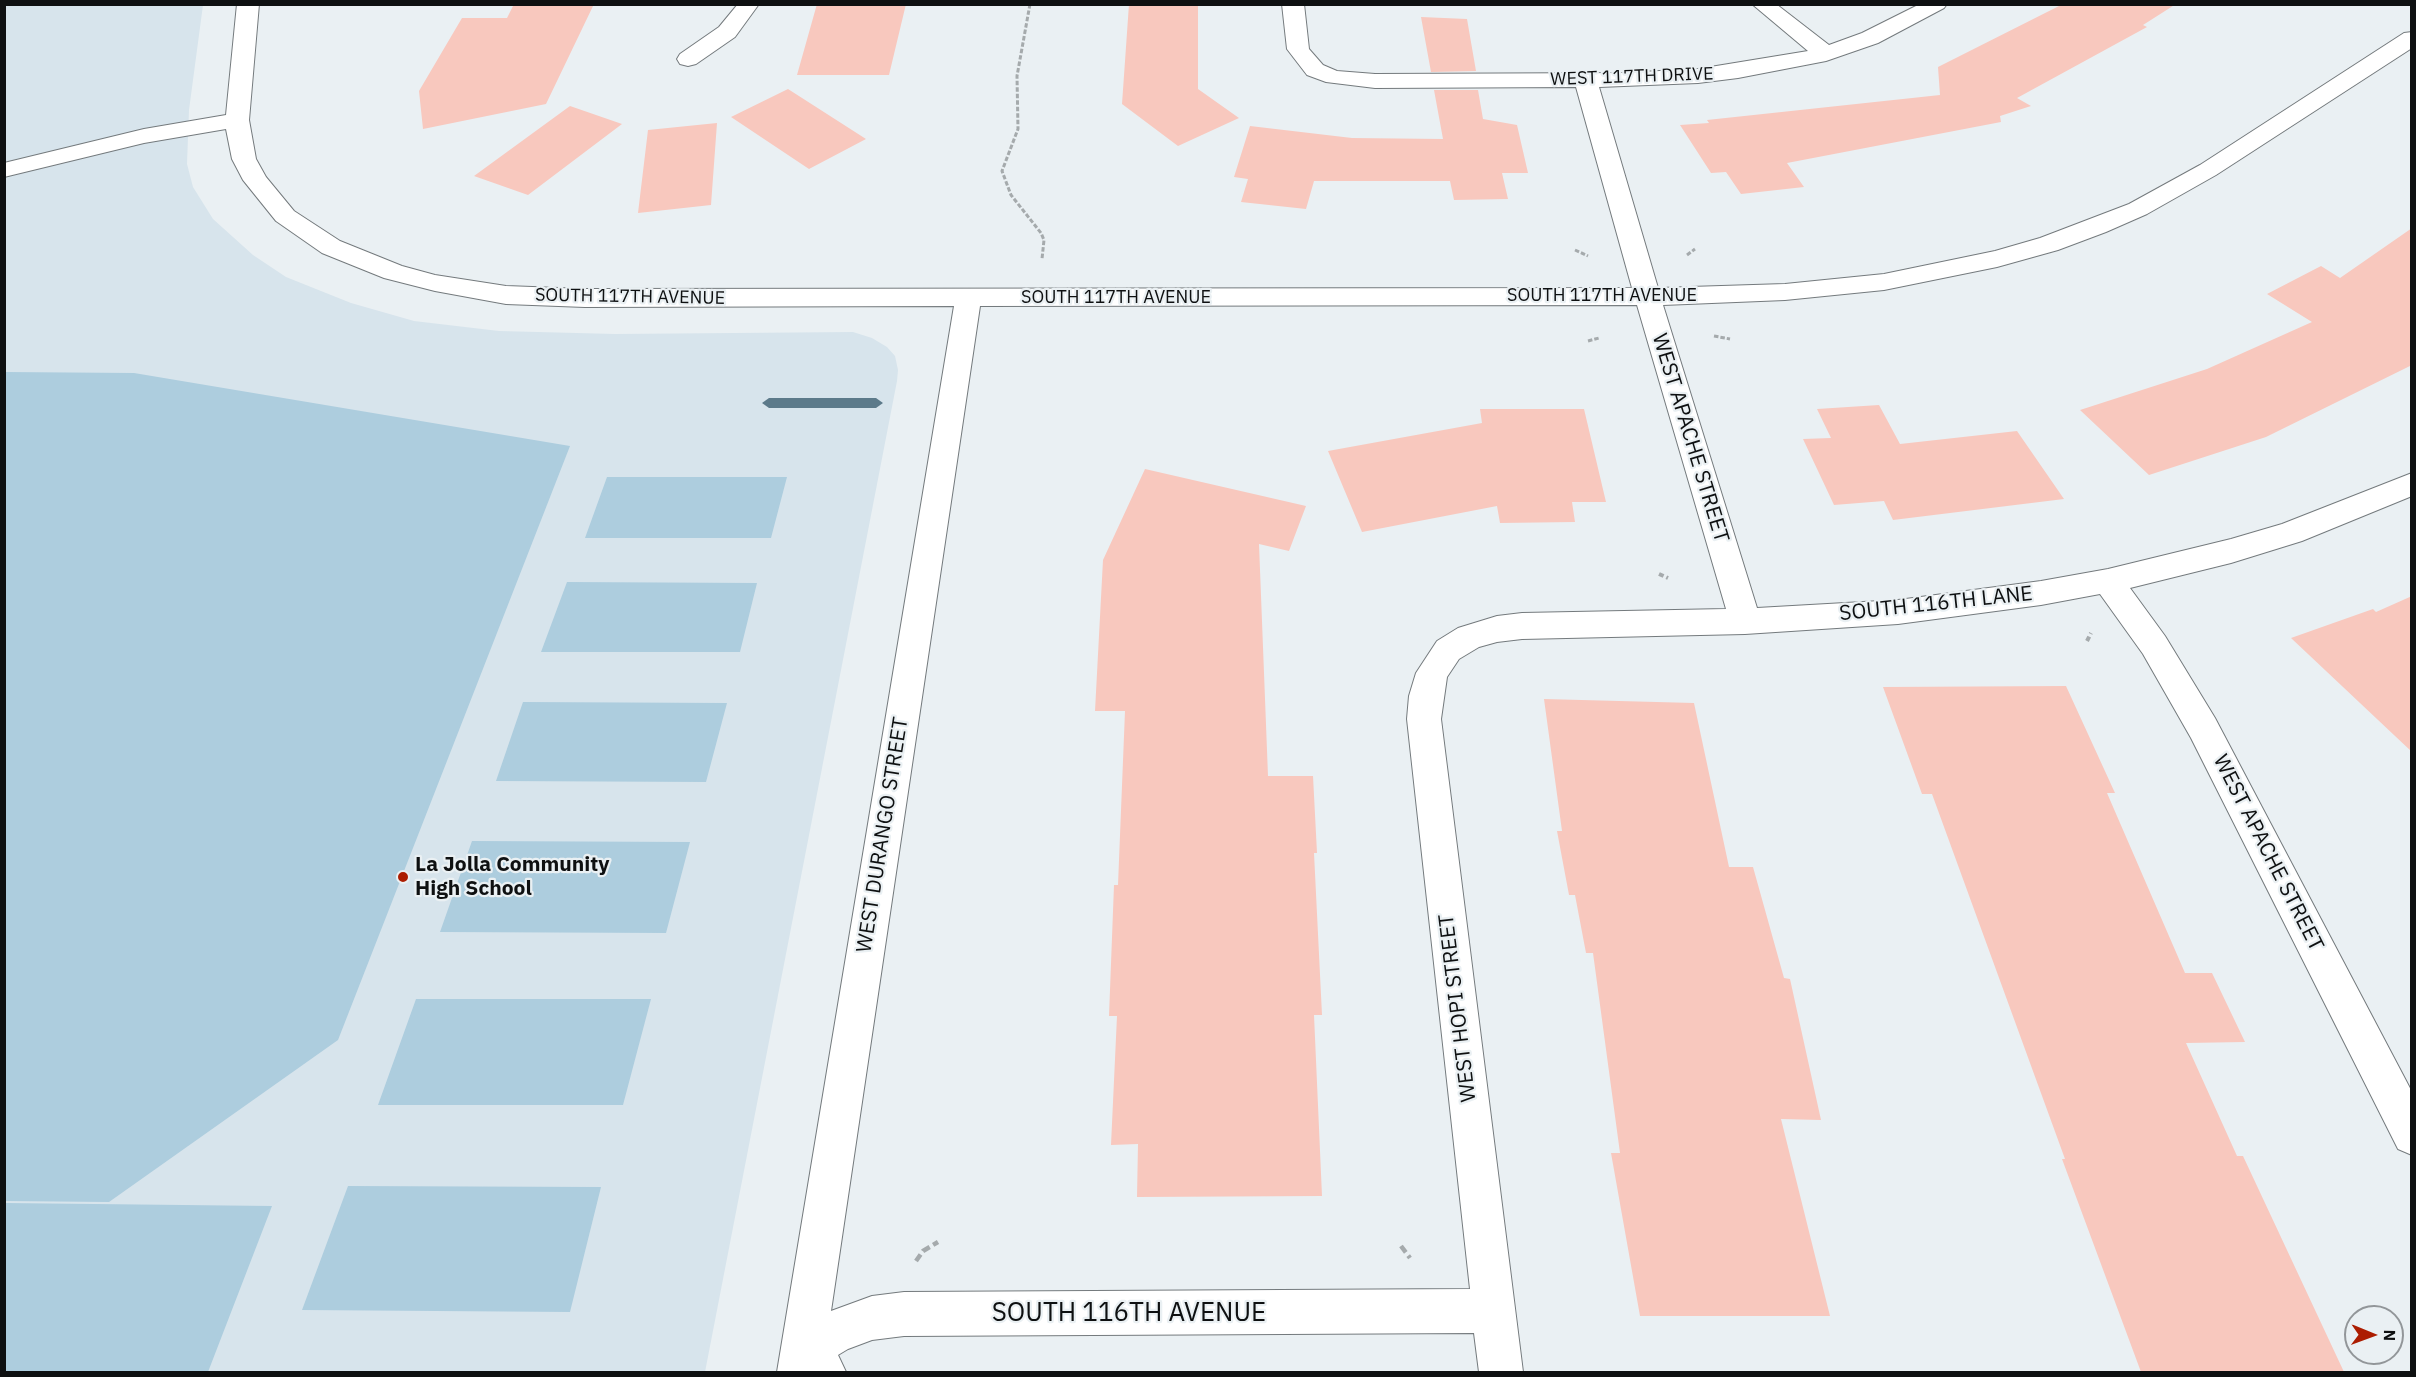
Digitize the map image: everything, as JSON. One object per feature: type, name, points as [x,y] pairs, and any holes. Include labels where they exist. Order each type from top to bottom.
[{"type":"street","name":"SOUTH 117TH AVENUE","points":[[248,4],[237,120],[239,140],[249,169],[268,198],[285,216],[332,247],[393,272],[435,283],[506,295],[557,297],[1648,297],[1805,291],[1884,282],[1941,272],[2049,244],[2097,227],[2174,190],[2412,38]]},
{"type":"street","points":[[688,59],[727,32],[749,4]]},
{"type":"street","name":"WEST 117TH DRIVE","points":[[1293,4],[1298,49],[1315,70],[1334,77],[1375,81],[1586,81],[1698,76],[1770,66],[1826,54],[1870,38],[1937,4]]},
{"type":"street","points":[[1762,4],[1826,54]]},
{"type":"street","name":"WEST APACHE STREET","points":[[1586,81],[1745,621]]},
{"type":"street","points":[[4,170],[144,136],[237,120]]},
{"type":"street","name":"WEST DURANGO STREET","points":[[809,1366],[968,298]]},
{"type":"street","name":"SOUTH 116TH LANE","points":[[1448,650],[1469,637],[1497,629],[1522,626],[1745,621],[1908,610],[1984,601],[2108,581],[2291,533],[2412,484]]},
{"type":"street","name":"WEST APACHE STREET","points":[[2108,581],[2177,681],[2412,1135]]},
{"type":"street","name":"WEST HOPI STREET","points":[[1448,650],[1432,673],[1426,696],[1424,719],[1501,1372]]},
{"type":"street","name":"SOUTH 116TH AVENUE","points":[[809,1366],[835,1331],[872,1318],[904,1314],[1494,1311]]},
{"type":"path","points":[[1030,4],[1017,76],[1018,129],[1002,171],[1011,195],[1041,232],[1044,240],[1042,260]]},
{"type":"shaded area","name":"La Jolla Community High School","points":[[5,5],[203,5],[189,110],[187,164],[193,187],[213,219],[253,255],[286,277],[351,303],[414,321],[499,331],[615,334],[853,332],[872,338],[887,347],[895,356],[898,370],[897,381],[705,1372],[5,1372]]},
{"type":"shaded area","points":[[5,372],[134,373],[570,446],[338,1040],[109,1202],[5,1201]]},
{"type":"shaded area","points":[[607,477],[787,477],[771,538],[585,538]]},
{"type":"shaded area","points":[[567,582],[757,583],[740,652],[541,652]]},
{"type":"shaded area","points":[[523,702],[727,703],[706,782],[496,781]]},
{"type":"shaded area","points":[[472,841],[690,842],[666,933],[440,932]]},
{"type":"shaded area","points":[[416,999],[651,999],[623,1105],[378,1105]]},
{"type":"shaded area","points":[[348,1186],[601,1187],[570,1312],[302,1310]]},
{"type":"shaded area","points":[[5,1203],[272,1206],[208,1372],[5,1372]]},
{"type":"building","points":[[514,4],[594,4],[546,104],[423,129],[419,91],[462,18],[507,18]]},
{"type":"building","points":[[817,4],[906,4],[889,75],[797,75]]},
{"type":"building","points":[[1129,4],[1198,4],[1198,89],[1239,118],[1178,146],[1122,104]]},
{"type":"building","points":[[2063,4],[2176,4],[2143,25],[2147,27],[2017,98],[2031,106],[2000,116],[2001,122],[1787,163],[1804,187],[1741,194],[1726,172],[1711,173],[1680,125],[1709,123],[1707,120],[1940,95],[1938,67]]},
{"type":"building","points":[[1421,17],[1467,19],[1476,71],[1431,72]]},
{"type":"building","points":[[788,89],[866,139],[809,169],[731,117]]},
{"type":"building","points":[[1434,90],[1478,90],[1483,119],[1517,125],[1528,173],[1502,173],[1508,199],[1454,200],[1450,181],[1314,181],[1306,209],[1241,202],[1248,179],[1234,177],[1250,126],[1352,138],[1443,139]]},
{"type":"building","points":[[570,106],[622,124],[528,195],[474,176]]},
{"type":"building","points":[[717,123],[711,205],[638,213],[648,130]]},
{"type":"building","points":[[2412,228],[2412,365],[2266,437],[2149,475],[2080,410],[2207,369],[2312,322],[2267,294],[2321,266],[2340,278]]},
{"type":"building","points":[[1879,405],[1900,444],[2017,431],[2064,499],[1893,520],[1884,501],[1834,505],[1803,439],[1831,438],[1817,409]]},
{"type":"building","points":[[1480,409],[1584,409],[1606,502],[1572,502],[1575,522],[1500,523],[1497,506],[1362,532],[1328,451],[1482,423]]},
{"type":"building","points":[[1145,469],[1306,506],[1289,551],[1259,544],[1268,776],[1313,776],[1317,853],[1314,853],[1322,1015],[1314,1015],[1322,1196],[1137,1197],[1138,1144],[1111,1145],[1117,1016],[1109,1016],[1114,885],[1118,885],[1125,711],[1095,711],[1103,560]]},
{"type":"building","points":[[2412,596],[2412,752],[2291,638],[2373,609],[2376,612]]},
{"type":"building","points":[[2066,686],[2115,793],[2107,793],[2185,973],[2212,973],[2245,1042],[2186,1043],[2237,1156],[2243,1156],[2344,1372],[2141,1372],[2062,1159],[2065,1159],[1932,794],[1922,794],[1883,687]]},
{"type":"building","points":[[1544,699],[1694,703],[1729,867],[1753,867],[1784,978],[1790,979],[1821,1120],[1781,1119],[1830,1316],[1640,1316],[1611,1153],[1620,1153],[1593,953],[1586,953],[1575,895],[1569,895],[1557,831],[1562,831]]},
{"type":"waterway","points":[[769,403],[876,403]]},
{"type":"place","name":"La Jolla Community High School","points":[[403,877]]}]
